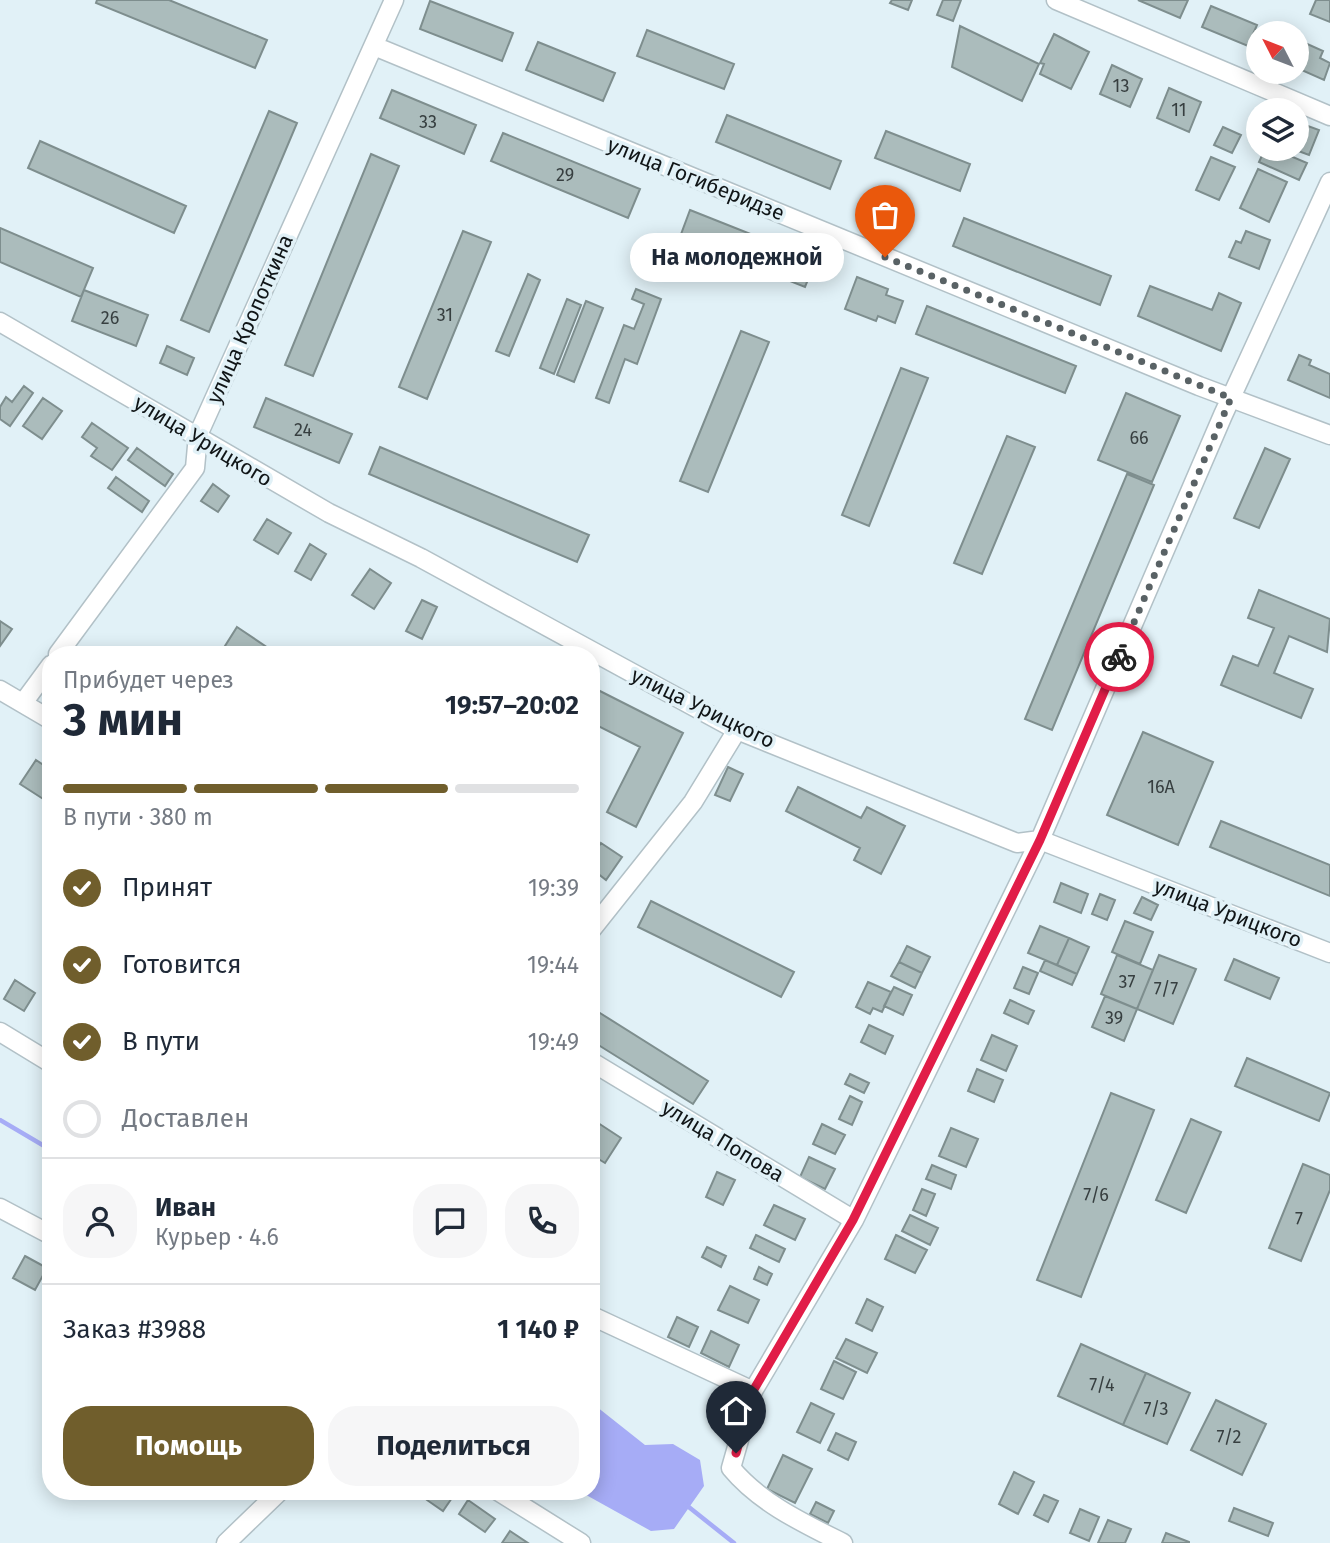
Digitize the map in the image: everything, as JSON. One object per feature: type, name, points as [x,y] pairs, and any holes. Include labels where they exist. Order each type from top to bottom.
[{"type":"street","name":"улица Кропоткина","points":[[64,646],[195,468],[198,435],[394,0]]},
{"type":"street","points":[[1056,0],[1330,116]]},
{"type":"street","name":"улица Гогиберидзе","points":[[374,46],[1231,398],[1330,435]]},
{"type":"street","points":[[844,1543],[789,1516],[742,1481],[731,1468],[753,1391],[853,1220],[1040,840],[1231,398],[1330,182]]},
{"type":"street","name":"улица Урицкого","points":[[0,322],[329,513],[421,558],[583,646]]},
{"type":"street","name":"улица Урицкого","points":[[600,655],[737,730],[1017,843],[1040,840],[1330,953]]},
{"type":"street","points":[[23,703],[42,677]]},
{"type":"street","points":[[0,690],[42,715]]},
{"type":"street","points":[[600,919],[693,802],[737,730]]},
{"type":"street","points":[[0,1032],[42,1058]]},
{"type":"street","name":"улица Попова","points":[[600,1067],[853,1220]]},
{"type":"street","points":[[0,1208],[42,1231]]},
{"type":"street","points":[[600,1321],[753,1391]]},
{"type":"street","points":[[226,1543],[271,1500]]},
{"type":"street","points":[[512,1500],[581,1543]]},
{"type":"water","points":[[600,1409],[645,1445],[673,1444],[700,1460],[704,1486],[674,1529],[651,1531],[595,1500],[600,1500]]},
{"type":"building","points":[[97,0],[169,0],[267,40],[255,68],[96,3]]},
{"type":"building","points":[[892,0],[912,0],[908,10],[890,3]]},
{"type":"building","points":[[943,0],[961,0],[953,21],[937,15]]},
{"type":"building","points":[[1138,0],[1188,0],[1180,18]]},
{"type":"building","points":[[1316,0],[1330,0],[1330,22],[1310,14]]},
{"type":"building","points":[[430,1],[513,33],[502,61],[420,29]]},
{"type":"building","points":[[1211,6],[1247,21],[1246,45],[1202,27]]},
{"type":"building","points":[[960,26],[1039,64],[1022,101],[952,67]]},
{"type":"building","points":[[647,30],[734,64],[724,89],[637,56]]},
{"type":"building","points":[[1054,34],[1089,52],[1071,89],[1040,74],[1044,64],[1040,63]]},
{"type":"building","points":[[538,42],[615,73],[603,101],[526,70]]},
{"type":"building","points":[[1309,45],[1323,51],[1320,58],[1330,63],[1324,80],[1309,73]]},
{"type":"building","points":[[1112,65],[1142,79],[1130,107],[1100,94]]},
{"type":"building","points":[[1169,88],[1201,102],[1189,132],[1157,118]]},
{"type":"building","points":[[392,90],[476,125],[464,154],[380,118]]},
{"type":"building","points":[[269,111],[297,123],[209,332],[181,320]]},
{"type":"building","points":[[727,115],[841,161],[830,189],[716,142]]},
{"type":"building","points":[[1309,126],[1319,130],[1309,155]]},
{"type":"building","points":[[1223,127],[1241,135],[1232,153],[1214,145]]},
{"type":"building","points":[[886,131],[970,164],[960,191],[875,158]]},
{"type":"building","points":[[503,133],[640,189],[628,218],[491,161]]},
{"type":"building","points":[[40,141],[186,206],[174,233],[28,168]]},
{"type":"building","points":[[371,154],[399,166],[313,376],[285,365]]},
{"type":"building","points":[[1211,157],[1235,167],[1219,200],[1196,190]]},
{"type":"building","points":[[1302,161],[1307,163],[1299,180],[1259,162]]},
{"type":"building","points":[[1258,169],[1287,182],[1269,222],[1240,208]]},
{"type":"building","points":[[690,210],[816,260],[805,287],[680,237]]},
{"type":"building","points":[[964,218],[1111,276],[1100,305],[953,246]]},
{"type":"building","points":[[0,228],[93,268],[81,297],[0,262]]},
{"type":"building","points":[[463,231],[491,242],[427,399],[399,387]]},
{"type":"building","points":[[1246,231],[1270,240],[1259,269],[1229,257],[1236,241],[1241,243]]},
{"type":"building","points":[[528,274],[540,280],[509,356],[496,351]]},
{"type":"building","points":[[857,277],[888,289],[886,295],[903,301],[895,323],[878,316],[876,321],[845,309]]},
{"type":"building","points":[[1150,286],[1212,310],[1219,293],[1241,303],[1221,351],[1138,316]]},
{"type":"building","points":[[636,289],[661,299],[637,364],[625,359],[609,403],[596,398],[624,325],[634,329],[644,304],[632,299]]},
{"type":"building","points":[[84,290],[148,315],[136,346],[72,321]]},
{"type":"building","points":[[567,299],[581,305],[554,374],[540,368]]},
{"type":"building","points":[[586,301],[603,308],[574,382],[557,375]]},
{"type":"building","points":[[927,306],[1076,366],[1065,393],[916,334]]},
{"type":"building","points":[[741,331],[769,342],[708,492],[680,481]]},
{"type":"building","points":[[167,346],[194,358],[187,375],[160,363]]},
{"type":"building","points":[[1299,355],[1311,360],[1309,365],[1330,374],[1330,398],[1288,380]]},
{"type":"building","points":[[901,368],[928,378],[869,526],[842,515]]},
{"type":"building","points":[[24,386],[33,393],[10,426],[0,419],[0,407],[6,397],[12,402]]},
{"type":"building","points":[[1126,393],[1180,416],[1152,482],[1098,460]]},
{"type":"building","points":[[43,398],[62,411],[42,439],[23,426]]},
{"type":"building","points":[[266,398],[352,434],[339,463],[254,427]]},
{"type":"building","points":[[92,423],[128,448],[112,470],[91,456],[97,448],[82,437]]},
{"type":"building","points":[[1007,436],[1035,447],[982,574],[954,563]]},
{"type":"building","points":[[380,447],[589,535],[577,562],[369,474]]},
{"type":"building","points":[[137,448],[173,474],[165,486],[128,460]]},
{"type":"building","points":[[1265,448],[1290,459],[1259,528],[1234,518]]},
{"type":"building","points":[[1127,474],[1154,485],[1052,730],[1025,719]]},
{"type":"building","points":[[116,477],[149,501],[142,512],[108,488]]},
{"type":"building","points":[[213,484],[229,496],[218,512],[201,501]]},
{"type":"building","points":[[267,519],[291,533],[278,554],[254,540]]},
{"type":"building","points":[[310,544],[326,554],[311,580],[295,571]]},
{"type":"building","points":[[370,569],[391,583],[374,609],[352,595]]},
{"type":"building","points":[[1259,590],[1330,619],[1327,652],[1289,636],[1274,673],[1313,689],[1301,718],[1221,685],[1233,656],[1258,666],[1274,628],[1248,618]]},
{"type":"building","points":[[422,600],[437,607],[422,639],[406,631]]},
{"type":"building","points":[[0,621],[12,629],[0,646]]},
{"type":"building","points":[[237,627],[265,646],[225,646]]},
{"type":"building","points":[[600,691],[683,733],[636,827],[607,812],[640,747],[600,727]]},
{"type":"building","points":[[1143,732],[1213,762],[1178,845],[1107,815]]},
{"type":"building","points":[[36,760],[42,764],[42,798],[20,784]]},
{"type":"building","points":[[728,767],[743,774],[730,801],[715,795]]},
{"type":"building","points":[[798,787],[861,818],[867,807],[905,826],[881,874],[854,860],[860,848],[786,811]]},
{"type":"building","points":[[1221,821],[1330,865],[1330,896],[1210,847]]},
{"type":"building","points":[[600,844],[622,857],[606,880],[600,875]]},
{"type":"building","points":[[1061,883],[1088,894],[1081,913],[1054,902]]},
{"type":"building","points":[[1100,894],[1115,900],[1107,920],[1092,914]]},
{"type":"building","points":[[1142,897],[1158,905],[1151,920],[1134,913]]},
{"type":"building","points":[[651,901],[794,972],[781,997],[638,927]]},
{"type":"building","points":[[1125,921],[1153,932],[1140,964],[1112,952]]},
{"type":"building","points":[[1040,926],[1069,938],[1057,965],[1028,953]]},
{"type":"building","points":[[1069,938],[1089,947],[1077,974],[1057,965]]},
{"type":"building","points":[[907,946],[930,957],[922,973],[899,962]]},
{"type":"building","points":[[1117,955],[1153,970],[1137,1009],[1101,994]]},
{"type":"building","points":[[1159,955],[1196,969],[1173,1024],[1137,1009]]},
{"type":"building","points":[[1234,959],[1279,978],[1270,999],[1225,980]]},
{"type":"building","points":[[1045,960],[1077,974],[1072,985],[1040,971]]},
{"type":"building","points":[[899,962],[922,973],[915,988],[891,976]]},
{"type":"building","points":[[1023,967],[1038,973],[1029,994],[1014,988]]},
{"type":"building","points":[[15,980],[35,993],[24,1011],[4,999]]},
{"type":"building","points":[[868,982],[891,992],[882,1012],[873,1008],[870,1014],[856,1007]]},
{"type":"building","points":[[894,987],[912,995],[903,1015],[884,1006]]},
{"type":"building","points":[[1105,996],[1137,1009],[1124,1041],[1092,1027]]},
{"type":"building","points":[[1010,1000],[1034,1011],[1028,1024],[1004,1013]]},
{"type":"building","points":[[600,1013],[708,1081],[693,1104],[600,1046]]},
{"type":"building","points":[[869,1025],[893,1036],[885,1054],[861,1042]]},
{"type":"building","points":[[992,1035],[1017,1046],[1006,1071],[981,1060]]},
{"type":"building","points":[[1247,1058],[1330,1093],[1319,1121],[1235,1086]]},
{"type":"building","points":[[977,1069],[1003,1080],[994,1102],[968,1091]]},
{"type":"building","points":[[850,1074],[869,1083],[864,1093],[845,1084]]},
{"type":"building","points":[[1111,1093],[1154,1110],[1081,1297],[1037,1280]]},
{"type":"building","points":[[850,1096],[862,1102],[852,1125],[839,1119]]},
{"type":"building","points":[[1191,1119],[1221,1132],[1186,1213],[1156,1200]]},
{"type":"building","points":[[600,1124],[621,1138],[605,1163],[600,1160]]},
{"type":"building","points":[[822,1124],[845,1135],[835,1154],[813,1144]]},
{"type":"building","points":[[951,1128],[978,1139],[966,1167],[939,1156]]},
{"type":"building","points":[[809,1157],[835,1169],[825,1189],[800,1177]]},
{"type":"building","points":[[1303,1164],[1330,1175],[1330,1190],[1301,1261],[1269,1248]]},
{"type":"building","points":[[932,1165],[956,1175],[951,1189],[926,1179]]},
{"type":"building","points":[[717,1172],[735,1180],[723,1205],[706,1197]]},
{"type":"building","points":[[922,1189],[935,1194],[926,1216],[913,1210]]},
{"type":"building","points":[[774,1205],[805,1219],[795,1240],[764,1225]]},
{"type":"building","points":[[910,1215],[938,1228],[930,1245],[902,1231]]},
{"type":"building","points":[[756,1235],[785,1249],[779,1262],[750,1248]]},
{"type":"building","points":[[896,1235],[927,1250],[915,1273],[885,1259]]},
{"type":"building","points":[[707,1247],[726,1256],[721,1267],[702,1257]]},
{"type":"building","points":[[25,1256],[42,1265],[42,1277],[35,1290],[13,1278]]},
{"type":"building","points":[[759,1267],[772,1274],[767,1285],[754,1279]]},
{"type":"building","points":[[730,1286],[759,1300],[748,1323],[718,1310]]},
{"type":"building","points":[[867,1299],[883,1307],[872,1331],[856,1323]]},
{"type":"building","points":[[677,1317],[698,1327],[689,1347],[668,1337]]},
{"type":"building","points":[[711,1331],[739,1345],[729,1367],[701,1353]]},
{"type":"building","points":[[846,1339],[877,1353],[867,1373],[836,1358]]},
{"type":"building","points":[[1081,1344],[1146,1373],[1123,1425],[1058,1396]]},
{"type":"building","points":[[834,1361],[856,1372],[843,1399],[821,1389]]},
{"type":"building","points":[[1146,1373],[1190,1393],[1167,1444],[1123,1425]]},
{"type":"building","points":[[1216,1400],[1266,1424],[1242,1475],[1191,1450]]},
{"type":"building","points":[[811,1403],[834,1414],[820,1443],[797,1432]]},
{"type":"building","points":[[836,1433],[856,1442],[848,1460],[828,1450]]},
{"type":"building","points":[[783,1455],[812,1469],[795,1503],[767,1489]]},
{"type":"building","points":[[1014,1472],[1034,1482],[1018,1514],[999,1504]]},
{"type":"building","points":[[1044,1495],[1058,1501],[1048,1522],[1034,1515]]},
{"type":"building","points":[[427,1500],[451,1500],[443,1511]]},
{"type":"building","points":[[468,1500],[495,1519],[485,1532],[459,1514]]},
{"type":"building","points":[[816,1502],[834,1511],[828,1523],[810,1514]]},
{"type":"building","points":[[1234,1508],[1273,1523],[1268,1536],[1229,1521]]},
{"type":"building","points":[[1080,1509],[1099,1517],[1089,1541],[1070,1533]]},
{"type":"building","points":[[1108,1520],[1131,1529],[1125,1543],[1098,1543]]},
{"type":"building","points":[[510,1531],[528,1543],[502,1543]]},
{"type":"building","points":[[1166,1533],[1189,1542],[1189,1543],[1162,1543]]},
{"type":"waterway","points":[[0,1120],[42,1145]]},
{"type":"waterway","points":[[685,1504],[734,1543]]},
{"type":"way so far","points":[[885,257],[1231,398],[1119,657]]},
{"type":"place","name":"На молодежной","points":[[885,257]]},
{"type":"route","points":[[736,1453],[753,1391],[853,1220],[1040,840],[1119,657]]}]
